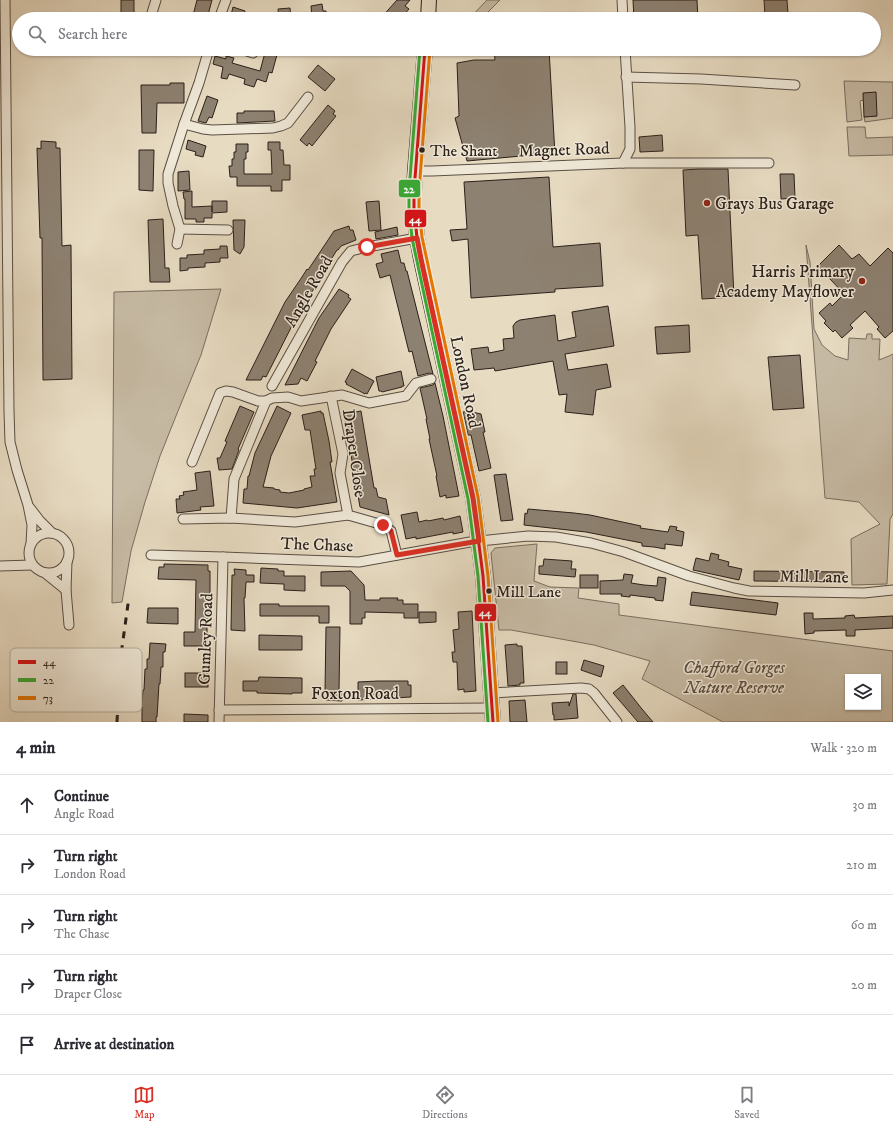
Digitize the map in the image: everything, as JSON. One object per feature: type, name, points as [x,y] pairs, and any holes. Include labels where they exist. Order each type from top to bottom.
[{"type":"main road","points":[[428,12],[429,0]]},
{"type":"main road","name":"London Road","points":[[424,56],[415,171],[414,208],[417,238],[473,498],[483,576],[492,715]]},
{"type":"street","points":[[5,0],[10,442],[28,505],[32,525],[31,544]]},
{"type":"street","points":[[152,12],[156,0]]},
{"type":"street","points":[[222,12],[226,0]]},
{"type":"street","points":[[622,0],[623,12]]},
{"type":"street","points":[[177,244],[180,229],[173,206],[168,183],[168,174],[207,56]]},
{"type":"street","name":"Magnet Road","points":[[415,171],[623,163],[630,149],[625,56]]},
{"type":"street","points":[[626,77],[795,84]]},
{"type":"street","points":[[184,124],[212,130],[273,128],[288,123],[308,97]]},
{"type":"street","points":[[623,163],[768,163]]},
{"type":"street","points":[[180,229],[228,230]]},
{"type":"street","name":"Angle Road","points":[[272,386],[342,262],[351,251],[417,238]]},
{"type":"street","points":[[192,462],[220,393],[226,391],[233,392],[258,401],[288,397],[301,401],[342,395],[369,403],[406,396],[416,383],[431,379]]},
{"type":"street","name":"Draper Close","points":[[331,396],[343,454],[340,473],[348,515]]},
{"type":"street","points":[[230,518],[234,479],[266,401]]},
{"type":"street","points":[[28,505],[40,521],[52,533],[62,538],[67,543],[69,548],[66,590],[69,625]]},
{"type":"street","name":"Draper Close","points":[[183,519],[230,518],[295,522],[348,515],[383,525],[391,531],[397,555]]},
{"type":"street","points":[[52,533],[42,534],[35,538],[31,544],[29,548],[29,555],[32,565],[40,572],[52,573],[60,570],[67,562]]},
{"type":"street","name":"Mill Lane","points":[[479,541],[514,537],[544,536],[591,543],[641,557],[689,576],[734,588],[749,590],[864,593],[893,590]]},
{"type":"street","name":"The Chase","points":[[151,556],[352,562],[366,561],[479,541]]},
{"type":"street","name":"Gumley Road","points":[[219,722],[223,557]]},
{"type":"street","points":[[0,566],[32,565]]},
{"type":"street","points":[[45,573],[66,590]]},
{"type":"street","points":[[491,693],[580,688],[589,689],[594,693],[617,722]]},
{"type":"street","name":"Foxton Road","points":[[219,710],[492,715]]},
{"type":"green space","points":[[487,0],[500,0],[488,12],[476,12]]},
{"type":"green space","points":[[844,81],[893,82],[893,118],[865,122],[864,117],[877,116],[863,100],[860,101],[862,120],[847,122]]},
{"type":"green space","points":[[847,127],[865,127],[866,138],[893,137],[893,155],[849,156]]},
{"type":"green space","points":[[806,245],[810,262],[814,329],[822,345],[835,356],[848,360],[849,338],[866,339],[867,334],[872,334],[872,339],[880,339],[879,360],[893,354],[893,514],[890,519],[887,584],[852,585],[851,539],[880,524],[859,502],[825,498]]},
{"type":"green space","points":[[221,289],[201,355],[160,456],[145,502],[131,551],[122,602],[112,603],[114,292]]},
{"type":"green space","name":"Chafford Gorges Nature Reserve","points":[[537,544],[534,581],[550,587],[579,588],[578,598],[619,604],[619,615],[893,651],[893,722],[723,722],[642,679],[650,661],[594,645],[511,630],[499,630],[491,553],[495,548]]},
{"type":"building","points":[[121,0],[134,0],[134,12],[121,12]]},
{"type":"building","points":[[197,0],[212,0],[209,12],[194,12]]},
{"type":"building","points":[[397,0],[410,0],[405,6],[409,9],[406,12],[386,12]]},
{"type":"building","points":[[633,0],[697,0],[698,12],[634,12]]},
{"type":"building","points":[[764,0],[787,0],[788,12],[765,12]]},
{"type":"building","points":[[322,4],[323,11],[326,12],[311,12],[311,6]]},
{"type":"building","points":[[233,7],[245,11],[245,12],[232,12]]},
{"type":"building","points":[[290,8],[290,12],[278,12],[278,9]]},
{"type":"building","points":[[215,56],[226,59],[226,56],[234,58],[232,63],[260,71],[264,56],[277,56],[272,73],[269,72],[266,82],[257,79],[254,87],[244,84],[245,79],[229,74],[227,79],[221,78],[223,67],[213,64]]},
{"type":"building","points":[[495,56],[549,56],[555,155],[543,154],[467,161],[455,118],[459,116],[457,63],[474,60],[495,60]]},
{"type":"building","points":[[318,65],[335,79],[325,91],[308,77]]},
{"type":"building","points":[[170,83],[184,83],[184,103],[157,103],[156,133],[142,133],[141,85],[170,85]]},
{"type":"building","points":[[876,92],[877,116],[864,117],[863,93]]},
{"type":"building","points":[[207,96],[218,100],[212,118],[209,117],[206,123],[198,121]]},
{"type":"building","points":[[328,105],[335,111],[333,114],[336,116],[312,146],[309,143],[307,146],[300,140]]},
{"type":"building","points":[[244,111],[274,111],[275,121],[237,123],[237,113],[244,113]]},
{"type":"building","points":[[662,135],[663,151],[640,152],[639,137]]},
{"type":"building","points":[[188,140],[206,146],[203,157],[195,155],[196,152],[186,149]]},
{"type":"building","points":[[41,141],[56,142],[56,148],[60,148],[62,246],[71,245],[72,379],[43,380],[42,238],[40,238],[37,148],[41,149]]},
{"type":"building","points":[[268,142],[280,142],[280,150],[283,150],[284,165],[290,165],[290,180],[282,180],[282,191],[271,191],[271,186],[237,186],[237,177],[230,177],[229,166],[232,166],[234,152],[236,152],[236,144],[248,144],[248,152],[246,152],[246,159],[244,159],[244,174],[272,174],[271,150],[268,150]]},
{"type":"building","points":[[139,150],[154,150],[153,191],[139,190]]},
{"type":"building","name":"Grays Bus Garage","points":[[728,169],[734,297],[702,299],[698,235],[686,236],[683,170]]},
{"type":"building","points":[[189,171],[190,190],[178,191],[178,172]]},
{"type":"building","points":[[780,174],[794,174],[795,198],[781,199]]},
{"type":"building","points":[[549,177],[553,247],[600,243],[603,286],[555,289],[555,292],[471,298],[468,239],[452,241],[450,230],[467,229],[464,182]]},
{"type":"building","points":[[192,191],[192,207],[212,206],[212,201],[227,201],[227,212],[212,213],[212,218],[204,218],[204,222],[196,222],[196,219],[185,219],[185,199],[183,192]]},
{"type":"building","points":[[379,201],[381,230],[369,231],[366,202]]},
{"type":"building","points":[[163,219],[165,268],[169,268],[170,282],[150,282],[148,220]]},
{"type":"building","points":[[233,220],[245,220],[244,247],[240,254],[234,250]]},
{"type":"building","points":[[349,226],[350,230],[353,230],[356,240],[341,246],[337,250],[300,310],[266,377],[263,376],[261,380],[246,380],[285,302],[307,269],[308,270],[334,231]]},
{"type":"building","points":[[397,227],[398,235],[376,239],[375,232]]},
{"type":"building","name":"Harris Primary Academy Mayflower","points":[[839,245],[852,259],[859,254],[870,266],[888,248],[893,253],[893,331],[885,338],[877,329],[879,327],[865,311],[850,325],[853,328],[842,338],[835,330],[833,332],[824,323],[826,321],[819,313],[830,303],[832,306],[844,294],[818,266]]},
{"type":"building","points":[[220,246],[227,246],[228,258],[220,258],[220,262],[205,263],[205,267],[188,268],[188,270],[180,271],[180,258],[187,258],[187,255],[204,254],[204,250],[220,249]]},
{"type":"building","points":[[398,250],[401,263],[404,263],[407,271],[433,374],[429,373],[418,376],[412,351],[409,352],[390,275],[380,278],[376,264],[383,262],[381,254]]},
{"type":"building","points":[[339,289],[349,295],[348,297],[351,299],[331,329],[307,381],[301,378],[298,384],[285,385],[319,318]]},
{"type":"building","points":[[608,306],[614,346],[565,354],[568,370],[607,364],[611,387],[596,390],[593,415],[565,412],[567,394],[559,395],[553,361],[495,371],[494,368],[474,370],[471,349],[488,347],[489,353],[504,350],[503,339],[514,338],[513,326],[520,320],[555,315],[558,341],[576,337],[572,312]]},
{"type":"building","points":[[689,325],[690,352],[657,354],[655,327]]},
{"type":"building","points":[[800,355],[804,408],[773,410],[768,357]]},
{"type":"building","points":[[352,369],[374,381],[367,394],[346,384],[347,383],[345,382]]},
{"type":"building","points":[[401,371],[404,386],[382,392],[379,391],[376,377]]},
{"type":"building","points":[[435,383],[459,496],[446,498],[446,495],[440,497],[429,439],[427,419],[420,388],[433,385]]},
{"type":"building","points":[[240,406],[254,412],[238,449],[239,450],[232,469],[219,470],[217,458],[220,458],[227,442],[225,441]]},
{"type":"building","points":[[277,406],[291,413],[271,456],[263,487],[274,488],[280,490],[280,492],[289,493],[312,487],[310,476],[315,476],[314,469],[316,469],[310,430],[305,430],[302,415],[321,411],[321,413],[323,413],[329,441],[332,462],[330,462],[337,502],[297,508],[243,503],[244,489],[247,489],[248,476],[255,453]]},
{"type":"building","points":[[361,411],[374,488],[376,488],[378,497],[386,499],[389,515],[360,507],[344,414]]},
{"type":"building","points":[[468,411],[481,414],[485,432],[483,432],[491,468],[479,471],[471,435],[468,435],[463,412]]},
{"type":"building","points":[[210,471],[214,506],[200,507],[201,510],[177,513],[176,499],[180,499],[179,496],[184,495],[183,492],[197,490],[195,473]]},
{"type":"building","points":[[506,474],[513,520],[501,521],[494,475]]},
{"type":"building","points":[[528,509],[590,515],[641,526],[640,528],[668,532],[670,526],[677,527],[676,530],[684,532],[682,546],[665,544],[665,549],[642,546],[642,543],[586,532],[524,525],[525,513],[527,514]]},
{"type":"building","points":[[417,512],[419,522],[443,518],[444,520],[460,516],[463,532],[453,534],[453,532],[416,539],[416,537],[406,539],[401,515]]},
{"type":"building","points":[[711,553],[719,555],[718,559],[729,562],[728,566],[742,569],[739,580],[693,570],[696,558],[709,561]]},
{"type":"building","points":[[544,559],[572,561],[571,569],[576,569],[575,577],[539,574],[539,566],[543,566]]},
{"type":"building","points":[[164,564],[208,565],[208,571],[210,571],[210,615],[208,615],[207,620],[207,646],[184,646],[184,632],[195,632],[196,580],[158,579],[159,567],[164,567]]},
{"type":"building","points":[[261,568],[278,569],[278,571],[284,571],[284,576],[305,576],[305,591],[284,590],[284,584],[260,583]]},
{"type":"building","points":[[234,569],[246,570],[246,575],[254,575],[254,582],[246,582],[244,598],[245,631],[231,630],[232,575],[235,575]]},
{"type":"building","points":[[351,571],[364,585],[365,600],[398,598],[397,600],[403,600],[403,604],[418,604],[418,618],[404,618],[404,613],[365,612],[365,618],[362,618],[362,624],[350,624],[350,591],[345,586],[321,586],[321,572]]},
{"type":"building","points":[[754,571],[844,572],[844,582],[754,581]]},
{"type":"building","points":[[624,574],[633,575],[631,583],[644,585],[657,586],[658,577],[666,578],[663,601],[655,600],[655,598],[630,595],[630,597],[621,596],[622,594],[600,594],[600,581],[623,580]]},
{"type":"building","points":[[580,575],[598,575],[598,588],[580,588]]},
{"type":"building","points":[[692,592],[778,603],[776,615],[690,605]]},
{"type":"building","points":[[260,604],[279,604],[279,606],[329,606],[329,623],[319,623],[319,616],[260,616]]},
{"type":"building","points":[[148,608],[178,608],[178,624],[147,623]]},
{"type":"building","points":[[472,611],[476,691],[464,692],[464,689],[458,690],[457,662],[453,662],[452,652],[455,652],[453,630],[459,629],[458,612]]},
{"type":"building","points":[[419,612],[436,612],[436,622],[419,623]]},
{"type":"building","points":[[804,613],[813,613],[813,619],[845,618],[845,616],[854,615],[855,618],[893,616],[893,628],[855,630],[855,636],[846,636],[846,630],[814,631],[814,633],[805,634]]},
{"type":"building","points":[[326,627],[340,627],[339,691],[342,691],[342,701],[326,700]]},
{"type":"building","points":[[259,635],[302,636],[302,650],[259,650]]},
{"type":"building","points":[[150,643],[166,644],[165,652],[163,652],[163,667],[161,667],[156,722],[142,722],[145,669],[147,669],[147,659],[149,659]]},
{"type":"building","points":[[517,644],[517,646],[522,646],[524,683],[520,683],[520,685],[508,686],[505,645]]},
{"type":"building","points":[[584,660],[604,666],[601,677],[581,670]]},
{"type":"building","points":[[556,662],[567,662],[567,674],[556,674]]},
{"type":"building","points":[[185,673],[208,673],[208,687],[185,687]]},
{"type":"building","points":[[259,677],[302,678],[302,693],[257,693],[257,691],[243,691],[243,681],[258,681]]},
{"type":"building","points":[[408,681],[408,685],[411,685],[411,697],[358,700],[358,682]]},
{"type":"building","points":[[623,685],[653,722],[638,722],[613,693]]},
{"type":"building","points":[[573,694],[576,694],[578,718],[554,720],[552,703],[569,702],[569,706]]},
{"type":"building","points":[[525,700],[527,722],[510,722],[509,701]]},
{"type":"building","points":[[184,714],[208,715],[208,722],[184,722]]},
{"type":"railway","points":[[122,648],[129,597]]},
{"type":"railway","points":[[117,722],[118,712]]},
{"type":"transit line","name":"22","points":[[419,56],[409,191],[412,238],[468,499],[478,576],[488,722]]},
{"type":"transit line","name":"44","points":[[424,56],[414,191],[417,238],[473,498],[483,576],[493,722]]},
{"type":"transit line","name":"73","points":[[429,56],[419,208],[422,237],[478,497],[488,576],[498,722]]},
{"type":"place","name":"The Shant","points":[[422,150]]},
{"type":"place","name":"Grays Bus Garage","points":[[707,203]]},
{"type":"place","name":"Harris Primary Academy Mayflower","points":[[862,281]]},
{"type":"place","name":"Mill Lane","points":[[489,591]]},
{"type":"route","points":[[367,247],[417,238],[473,498],[479,541],[397,555],[391,531],[383,525]]}]
